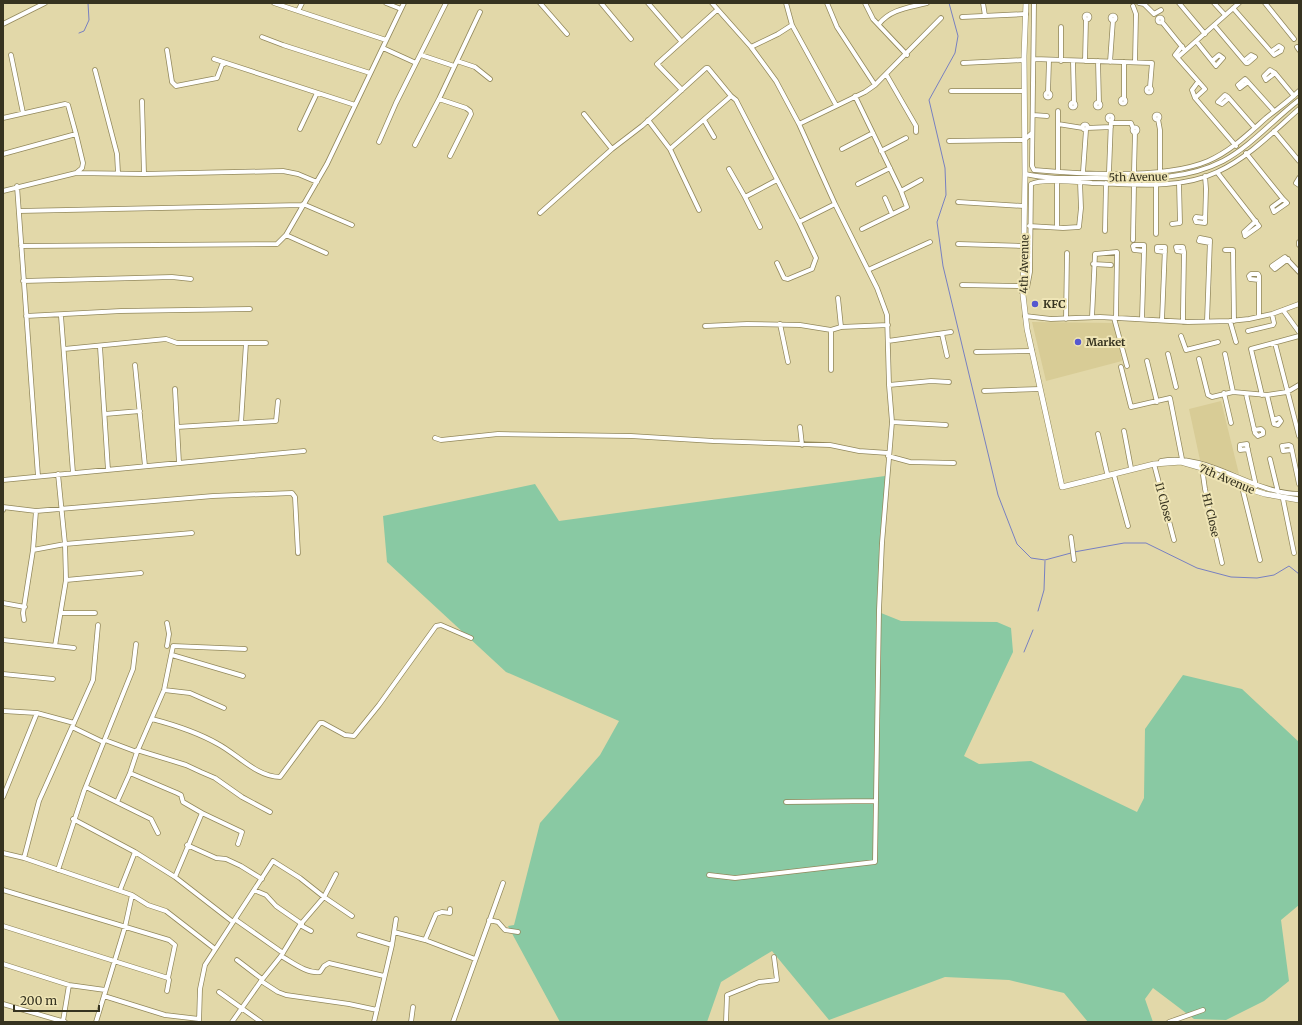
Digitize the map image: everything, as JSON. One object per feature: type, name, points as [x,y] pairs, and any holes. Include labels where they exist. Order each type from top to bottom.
[{"type":"main road","name":"4th Avenue","points":[[1026,3],[1024,60],[1024,246],[1022,289],[1025,316],[1032,351],[1062,487]]},
{"type":"main road","name":"7th Avenue","points":[[1062,487],[1154,464],[1180,462],[1202,468],[1242,486],[1283,498],[1299,500]]},
{"type":"street","points":[[3,24],[46,3]]},
{"type":"street","points":[[274,3],[386,40]]},
{"type":"street","points":[[298,11],[302,3]]},
{"type":"street","points":[[386,3],[401,9]]},
{"type":"street","points":[[21,246],[278,244],[286,234],[328,164],[404,3]]},
{"type":"street","points":[[379,142],[446,3]]},
{"type":"street","points":[[540,3],[567,34]]},
{"type":"street","points":[[601,3],[631,39]]},
{"type":"street","points":[[648,3],[681,41]]},
{"type":"street","points":[[710,875],[735,878],[875,862],[879,610],[888,455],[892,422],[889,385],[888,325],[885,308],[835,204],[799,124],[776,81],[750,47],[712,3]]},
{"type":"street","points":[[786,3],[792,25],[836,106]]},
{"type":"street","points":[[827,3],[837,27],[874,85]]},
{"type":"street","points":[[865,3],[873,19],[907,55]]},
{"type":"street","points":[[878,24],[884,17],[894,11],[927,3]]},
{"type":"street","points":[[983,3],[985,16]]},
{"type":"street","points":[[1034,3],[1032,169],[1057,172],[1134,172],[1160,171],[1193,166],[1209,161],[1236,146],[1299,91]]},
{"type":"street","points":[[1139,3],[1144,4],[1154,14],[1161,10]]},
{"type":"street","points":[[1176,3],[1179,3],[1205,34]]},
{"type":"street","points":[[1214,3],[1225,15]]},
{"type":"street","points":[[1178,57],[1239,3]]},
{"type":"street","points":[[1265,3],[1294,39]]},
{"type":"street","points":[[1133,4],[1136,14],[1135,62]]},
{"type":"street","points":[[1233,8],[1272,52]]},
{"type":"street","points":[[682,90],[657,64],[717,10]]},
{"type":"street","points":[[415,145],[440,99],[480,12]]},
{"type":"street","points":[[962,17],[1026,14]]},
{"type":"street","points":[[799,124],[874,85],[907,55],[940,18]]},
{"type":"street","points":[[1085,61],[1086,19]]},
{"type":"street","points":[[1110,62],[1113,20]]},
{"type":"street","points":[[1162,22],[1187,50]]},
{"type":"street","points":[[750,47],[778,34],[792,25]]},
{"type":"street","points":[[1214,25],[1245,60]]},
{"type":"street","points":[[1061,27],[1061,61]]},
{"type":"street","points":[[262,37],[283,46],[370,73]]},
{"type":"street","points":[[1196,41],[1212,61]]},
{"type":"street","points":[[1182,46],[1175,53],[1205,89],[1196,98]]},
{"type":"street","points":[[383,48],[416,63]]},
{"type":"street","points":[[167,50],[172,82],[176,86],[217,78],[222,65],[226,63]]},
{"type":"street","points":[[11,55],[23,113]]},
{"type":"street","points":[[421,55],[454,66]]},
{"type":"street","points":[[214,59],[355,106]]},
{"type":"street","points":[[1034,59],[1152,63],[1150,87]]},
{"type":"street","points":[[963,63],[1024,60]]},
{"type":"street","points":[[1048,92],[1049,60]]},
{"type":"street","points":[[457,61],[475,67],[490,79]]},
{"type":"street","points":[[1074,61],[1074,103]]},
{"type":"street","points":[[1098,61],[1099,103]]},
{"type":"street","points":[[1124,62],[1124,99]]},
{"type":"street","points":[[540,213],[612,149],[648,120],[706,68],[708,68],[736,100],[816,258],[812,269],[786,279],[777,263]]},
{"type":"street","points":[[95,70],[117,154],[118,173]]},
{"type":"street","points":[[1275,73],[1294,96]]},
{"type":"street","points":[[886,74],[916,126],[916,132]]},
{"type":"street","points":[[1198,82],[1192,90],[1196,98],[1236,146]]},
{"type":"street","points":[[1248,82],[1274,112]]},
{"type":"street","points":[[952,92],[1024,91]]},
{"type":"street","points":[[300,129],[317,93]]},
{"type":"street","points":[[670,149],[731,96]]},
{"type":"street","points":[[855,96],[901,191],[907,207],[862,229]]},
{"type":"street","points":[[1229,98],[1255,128]]},
{"type":"street","points":[[440,99],[466,108],[471,114],[450,156]]},
{"type":"street","points":[[142,101],[144,174]]},
{"type":"street","name":"5th Avenue","points":[[1025,174],[1048,177],[1160,179],[1180,176],[1206,169],[1238,152],[1299,101]]},
{"type":"street","points":[[3,118],[65,104],[68,105],[83,163],[82,168],[76,172]]},
{"type":"street","points":[[962,285],[1022,289],[1027,288],[1030,272],[1031,184],[1057,182],[1134,184],[1179,183],[1205,176],[1217,172],[1246,153],[1299,110]]},
{"type":"street","points":[[1057,172],[1058,111]]},
{"type":"street","points":[[584,114],[612,149]]},
{"type":"street","points":[[1033,115],[1048,116]]},
{"type":"street","points":[[1158,119],[1160,130],[1160,171]]},
{"type":"street","points":[[648,120],[670,149],[699,210]]},
{"type":"street","points":[[704,120],[714,137]]},
{"type":"street","points":[[1058,124],[1085,128],[1111,124],[1132,123],[1134,130],[1134,172]]},
{"type":"street","points":[[1109,172],[1111,124]]},
{"type":"street","points":[[1083,172],[1085,128]]},
{"type":"street","points":[[1274,131],[1299,161]]},
{"type":"street","points":[[842,148],[872,133]]},
{"type":"street","points":[[949,141],[1024,140],[1032,133]]},
{"type":"street","points":[[3,154],[76,134]]},
{"type":"street","points":[[881,151],[906,138]]},
{"type":"street","points":[[1246,153],[1283,199]]},
{"type":"street","points":[[858,184],[890,168]]},
{"type":"street","points":[[729,169],[760,227]]},
{"type":"street","points":[[3,190],[76,172],[144,174],[283,171],[317,182]]},
{"type":"street","points":[[1048,177],[1057,172]]},
{"type":"street","points":[[1217,172],[1256,221]]},
{"type":"street","points":[[1205,176],[1206,218]]},
{"type":"street","points":[[1059,177],[1070,182]]},
{"type":"street","points":[[1299,178],[1296,183],[1299,185]]},
{"type":"street","points":[[745,197],[777,180]]},
{"type":"street","points":[[901,191],[921,180]]},
{"type":"street","points":[[1057,182],[1057,227]]},
{"type":"street","points":[[1024,223],[1031,226],[1079,227],[1081,208],[1080,182]]},
{"type":"street","points":[[1105,231],[1106,183]]},
{"type":"street","points":[[1172,224],[1180,223],[1179,183]]},
{"type":"street","points":[[1133,240],[1134,184]]},
{"type":"street","points":[[1156,184],[1156,234]]},
{"type":"street","points":[[18,186],[23,281],[38,476]]},
{"type":"street","points":[[885,198],[892,214]]},
{"type":"street","points":[[1024,198],[1030,204]]},
{"type":"street","points":[[958,202],[1024,206]]},
{"type":"street","points":[[19,211],[303,204],[352,225]]},
{"type":"street","points":[[799,222],[835,204]]},
{"type":"street","points":[[1024,223],[1031,220]]},
{"type":"street","points":[[286,234],[326,253]]},
{"type":"street","points":[[868,270],[930,242]]},
{"type":"street","points":[[1207,321],[1210,243]]},
{"type":"street","points":[[958,244],[1024,246]]},
{"type":"street","points":[[1225,250],[1233,250],[1232,321],[1236,342]]},
{"type":"street","points":[[1142,320],[1144,251]]},
{"type":"street","points":[[1092,317],[1093,264],[1095,254],[1117,252],[1115,318],[1127,366]]},
{"type":"street","points":[[1162,320],[1164,252]]},
{"type":"street","points":[[1183,322],[1184,252]]},
{"type":"street","points":[[1066,319],[1067,253]]},
{"type":"street","points":[[1288,260],[1299,272]]},
{"type":"street","points":[[1093,264],[1111,266]]},
{"type":"street","points":[[23,281],[172,277],[191,279]]},
{"type":"street","points":[[1259,280],[1259,317]]},
{"type":"street","points":[[838,298],[841,327]]},
{"type":"street","points":[[1025,316],[1066,319],[1092,317],[1183,322],[1232,321],[1272,314],[1299,304]]},
{"type":"street","points":[[26,316],[61,316],[121,311],[250,309]]},
{"type":"street","points":[[1283,310],[1299,332]]},
{"type":"street","points":[[1248,331],[1273,324],[1272,314]]},
{"type":"street","points":[[61,316],[72,473]]},
{"type":"street","points":[[706,326],[780,324],[800,325],[831,330],[841,327],[888,325]]},
{"type":"street","points":[[780,324],[788,362]]},
{"type":"street","points":[[831,330],[831,370]]},
{"type":"street","points":[[888,342],[951,332]]},
{"type":"street","points":[[942,334],[948,356]]},
{"type":"street","points":[[1181,336],[1186,350],[1218,342]]},
{"type":"street","points":[[1262,395],[1251,349],[1299,336]]},
{"type":"street","points":[[64,349],[166,339],[177,342],[266,343]]},
{"type":"street","points":[[241,423],[246,343]]},
{"type":"street","points":[[1275,343],[1299,436]]},
{"type":"street","points":[[100,346],[106,414],[108,470]]},
{"type":"street","points":[[976,352],[1032,351]]},
{"type":"street","points":[[1168,354],[1176,387]]},
{"type":"street","points":[[1225,354],[1234,392]]},
{"type":"street","points":[[1199,359],[1210,397],[1234,392],[1267,395],[1287,392],[1299,385]]},
{"type":"street","points":[[1147,361],[1157,402]]},
{"type":"street","points":[[136,365],[145,466]]},
{"type":"street","points":[[1121,367],[1131,407],[1170,398],[1182,459]]},
{"type":"street","points":[[889,385],[931,381],[949,382]]},
{"type":"street","points":[[174,389],[179,463]]},
{"type":"street","points":[[984,391],[1040,389]]},
{"type":"street","points":[[1224,393],[1231,423]]},
{"type":"street","points":[[1246,394],[1254,430]]},
{"type":"street","points":[[1267,395],[1273,420]]},
{"type":"street","points":[[177,427],[276,421],[278,401]]},
{"type":"street","points":[[106,414],[140,410]]},
{"type":"street","points":[[892,422],[946,425]]},
{"type":"street","points":[[800,427],[802,445]]},
{"type":"street","points":[[1124,431],[1131,468]]},
{"type":"street","points":[[435,438],[442,440],[498,434],[631,436],[802,445],[833,445],[859,451],[888,455],[904,461],[954,463]]},
{"type":"street","points":[[1098,434],[1107,473]]},
{"type":"street","points":[[1248,449],[1256,486]]},
{"type":"street","points":[[1292,450],[1299,484]]},
{"type":"street","points":[[3,480],[304,451]]},
{"type":"street","points":[[1083,481],[1107,473],[1182,459],[1204,464],[1256,486],[1278,492],[1299,494]]},
{"type":"street","points":[[1270,459],[1278,492]]},
{"type":"street","name":"I1 Close","points":[[1154,464],[1174,540]]},
{"type":"street","name":"H1 Close","points":[[1202,468],[1205,489],[1222,563]]},
{"type":"street","points":[[55,646],[66,580],[65,544],[58,474]]},
{"type":"street","points":[[1114,475],[1128,526]]},
{"type":"street","points":[[1242,486],[1260,560]]},
{"type":"street","points":[[3,510],[3,507],[36,511],[61,510],[221,496],[292,493],[295,497],[298,553]]},
{"type":"street","points":[[1283,498],[1294,553]]},
{"type":"street","points":[[24,620],[23,612],[33,550],[36,511]]},
{"type":"street","points":[[33,550],[65,544],[192,532]]},
{"type":"street","points":[[1070,537],[1074,560]]},
{"type":"street","points":[[66,580],[142,573]]},
{"type":"street","points":[[3,603],[25,607]]},
{"type":"street","points":[[61,613],[95,613]]},
{"type":"street","points":[[167,623],[169,634],[165,645],[245,649]]},
{"type":"street","points":[[24,858],[39,801],[74,725],[92,680],[98,625]]},
{"type":"street","points":[[152,719],[184,728],[219,744],[257,769],[280,777],[320,723],[323,723],[345,735],[354,736],[379,705],[436,626],[441,625],[471,638]]},
{"type":"street","points":[[3,640],[74,648]]},
{"type":"street","points":[[58,870],[74,819],[133,669],[136,644]]},
{"type":"street","points":[[117,802],[130,773],[137,751],[164,690],[173,646]]},
{"type":"street","points":[[172,655],[243,676]]},
{"type":"street","points":[[3,674],[53,678]]},
{"type":"street","points":[[164,690],[187,692],[224,708]]},
{"type":"street","points":[[3,710],[37,713],[74,725],[104,741],[186,765],[215,778],[242,797],[270,812]]},
{"type":"street","points":[[3,797],[37,713]]},
{"type":"street","points":[[130,773],[181,795],[183,802],[242,832],[238,844]]},
{"type":"street","points":[[86,787],[151,819],[158,833]]},
{"type":"street","points":[[786,802],[875,801]]},
{"type":"street","points":[[175,877],[187,845],[202,813]]},
{"type":"street","points":[[74,819],[135,852],[175,877],[234,921],[301,967],[317,973],[329,963],[384,976]]},
{"type":"street","points":[[187,845],[241,866],[262,879]]},
{"type":"street","points":[[120,890],[135,852]]},
{"type":"street","points":[[3,853],[24,858],[132,895],[148,905],[166,911],[216,949]]},
{"type":"street","points":[[104,996],[165,1015],[199,1021],[200,989],[205,965],[273,861],[300,878],[352,916]]},
{"type":"street","points":[[232,1022],[261,980],[282,954],[301,924],[324,897],[336,874]]},
{"type":"street","points":[[453,1022],[488,920],[503,883]]},
{"type":"street","points":[[3,890],[174,942],[175,945],[167,990]]},
{"type":"street","points":[[254,890],[266,895],[276,906],[311,931]]},
{"type":"street","points":[[96,1022],[125,927],[132,895]]},
{"type":"street","points":[[425,940],[436,914],[442,912],[450,913],[450,909]]},
{"type":"street","points":[[374,1022],[392,945],[396,919]]},
{"type":"street","points":[[488,920],[498,922],[505,930],[518,932]]},
{"type":"street","points":[[3,926],[168,978]]},
{"type":"street","points":[[394,932],[425,940],[475,959]]},
{"type":"street","points":[[359,934],[392,945]]},
{"type":"street","points":[[726,1022],[727,995],[759,982],[778,980],[774,957]]},
{"type":"street","points":[[237,960],[261,980],[278,992],[286,995],[349,1004],[377,1010]]},
{"type":"street","points":[[3,964],[69,985],[105,990]]},
{"type":"street","points":[[3,1004],[64,1022],[69,985]]},
{"type":"street","points":[[219,992],[261,1022]]},
{"type":"street","points":[[411,1022],[413,1007]]},
{"type":"street","points":[[1169,1022],[1203,1010]]},
{"type":"shaded area","name":"Market","points":[[1032,322],[1115,323],[1122,361],[1046,381]]},
{"type":"shaded area","points":[[1221,401],[1239,474],[1200,460],[1189,409]]},
{"type":"green space","points":[[885,476],[881,613],[901,621],[997,622],[1011,628],[1013,652],[964,756],[979,764],[1031,761],[1137,812],[1144,798],[1145,729],[1183,675],[1242,689],[1299,742],[1299,905],[1281,920],[1289,981],[1264,1001],[1226,1020],[1194,1019],[1153,988],[1145,999],[1153,1022],[1088,1022],[1064,993],[1009,980],[945,977],[829,1020],[772,951],[721,982],[707,1022],[560,1022],[508,926],[514,925],[540,823],[600,755],[619,721],[506,672],[387,562],[383,516],[535,484],[559,521]]},
{"type":"waterway","points":[[79,33],[84,31],[89,20],[88,3]]},
{"type":"waterway","points":[[949,3],[958,36],[955,53],[929,100],[945,168],[946,195],[937,222],[943,266],[998,495],[1017,544],[1031,558],[1045,560],[1071,553]]},
{"type":"waterway","points":[[1074,552],[1124,543],[1146,543],[1197,568],[1231,577],[1257,578],[1274,575],[1289,566],[1299,574]]},
{"type":"waterway","points":[[1038,611],[1044,590],[1045,561]]},
{"type":"waterway","points":[[1024,652],[1033,630]]},
{"type":"place","name":"KFC","points":[[1035,304]]},
{"type":"place","name":"Market","points":[[1078,342]]}]
